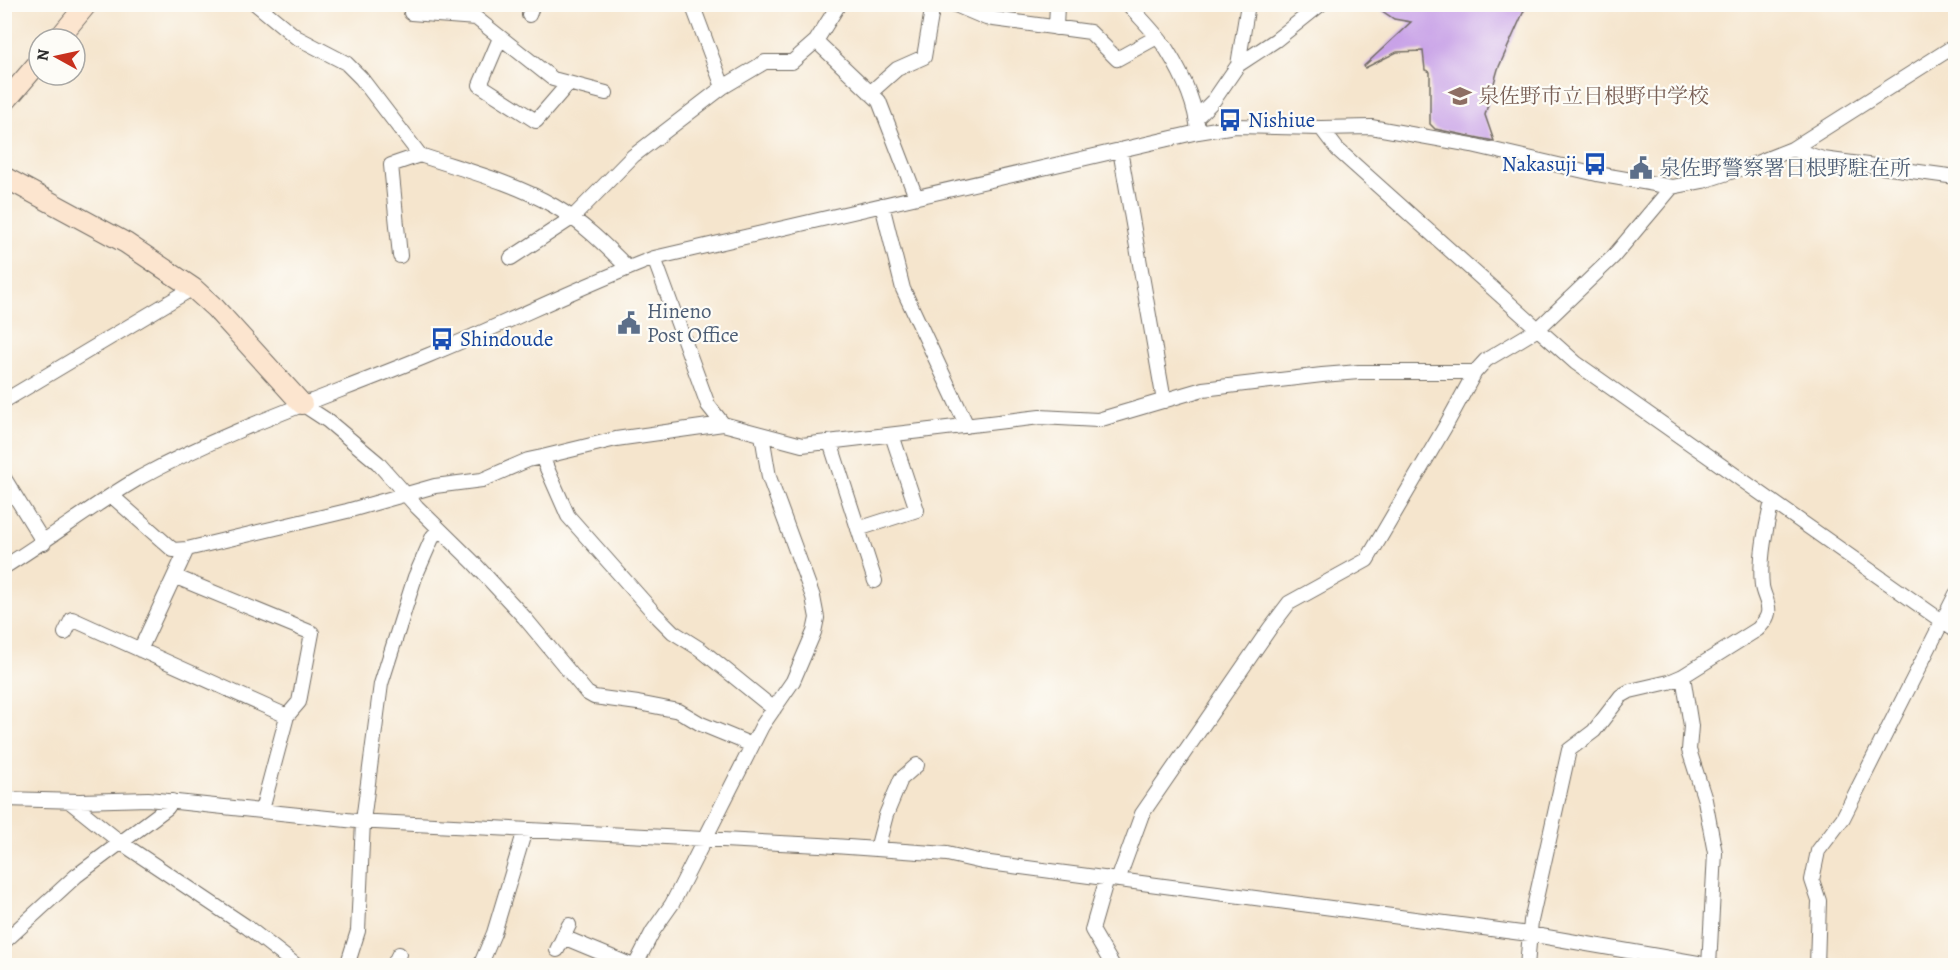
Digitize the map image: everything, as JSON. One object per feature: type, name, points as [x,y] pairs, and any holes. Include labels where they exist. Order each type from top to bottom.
[{"type":"street","points":[[68,27],[87,4]]},
{"type":"street","points":[[412,4],[411,13],[476,18],[553,79],[606,93]]},
{"type":"street","points":[[692,4],[723,87]]},
{"type":"street","points":[[511,258],[572,218],[633,156],[723,87],[765,62],[792,62],[816,41],[839,4]]},
{"type":"street","points":[[870,93],[897,69],[924,57],[933,4]]},
{"type":"street","points":[[953,4],[986,18],[1090,32],[1117,59],[1156,37]]},
{"type":"street","points":[[1056,27],[1057,4]]},
{"type":"street","points":[[1128,4],[1167,49],[1187,90],[1197,117],[1198,132]]},
{"type":"street","points":[[1238,65],[1248,4]]},
{"type":"street","points":[[1197,117],[1214,100],[1238,65],[1276,40],[1321,4]]},
{"type":"street","points":[[260,6],[296,37],[346,63],[361,78],[420,155],[521,190],[553,205],[591,232],[628,268]]},
{"type":"street","points":[[500,38],[480,85],[536,121],[568,84]]},
{"type":"street","points":[[816,41],[879,101],[916,197]]},
{"type":"street","points":[[4,567],[44,543],[141,477],[180,458],[302,404],[430,355],[654,258],[1198,132],[1235,126],[1371,127],[1472,145],[1598,174],[1672,187],[1703,181],[1792,149],[1956,45]]},
{"type":"street","points":[[4,103],[27,76]]},
{"type":"street","points":[[1321,128],[1337,149],[1576,363],[1956,631]]},
{"type":"street","points":[[1792,149],[1823,159],[1956,177]]},
{"type":"street","points":[[1120,150],[1164,400]]},
{"type":"street","points":[[400,256],[391,165],[420,155]]},
{"type":"street","points":[[4,177],[126,243],[193,288],[215,308],[302,404],[328,421],[378,463],[524,617],[587,693],[594,697],[679,711],[701,724],[752,745]]},
{"type":"street","points":[[1113,966],[1092,930],[1142,814],[1269,628],[1289,603],[1367,560],[1475,372],[1486,360],[1538,329],[1613,257],[1672,187]]},
{"type":"street","points":[[882,205],[903,289],[967,426]]},
{"type":"street","points":[[654,258],[708,405],[723,424]]},
{"type":"street","points":[[4,401],[193,288]]},
{"type":"street","points":[[111,496],[173,550],[187,549],[435,486],[483,480],[542,456],[616,440],[723,424],[802,445],[1040,417],[1098,420],[1203,388],[1359,372],[1475,372]]},
{"type":"street","points":[[563,938],[634,966],[653,931],[672,904],[752,745],[793,681],[803,661],[817,618],[813,597],[769,477],[762,435]]},
{"type":"street","points":[[858,529],[917,510],[892,435]]},
{"type":"street","points":[[830,442],[875,581]]},
{"type":"street","points":[[542,456],[568,516],[646,605],[673,633],[700,649],[774,709]]},
{"type":"street","points":[[4,478],[44,543]]},
{"type":"street","points":[[1527,966],[1529,934],[1569,750],[1594,731],[1621,696],[1630,691],[1669,682],[1699,668],[1758,629],[1766,620],[1768,605],[1762,588],[1762,568],[1772,501]]},
{"type":"street","points":[[347,966],[358,931],[363,821],[381,684],[415,576],[433,536],[440,530]]},
{"type":"street","points":[[140,650],[176,577],[187,549]]},
{"type":"street","points":[[176,577],[312,633],[299,702],[287,716],[262,810]]},
{"type":"street","points":[[1817,966],[1819,901],[1812,880],[1818,851],[1843,818],[1956,594]]},
{"type":"street","points":[[65,633],[72,619],[287,716]]},
{"type":"street","points":[[1683,676],[1691,726],[1689,750],[1705,800],[1715,853],[1709,966]]},
{"type":"street","points":[[877,849],[886,814],[901,779],[917,765]]},
{"type":"street","points":[[4,799],[69,801],[148,799],[363,821],[947,854],[982,862],[1529,934],[1705,966]]},
{"type":"street","points":[[69,801],[120,842],[247,927],[297,966]]},
{"type":"street","points":[[4,942],[76,876],[167,808],[172,801]]},
{"type":"street","points":[[480,966],[494,933],[525,830]]},
{"type":"building","name":"泉佐野市立日根野中学校","points":[[1372,4],[1527,4],[1498,69],[1485,115],[1494,141],[1435,129],[1430,124],[1430,72],[1425,70],[1423,51],[1397,52],[1365,68],[1364,66],[1411,22],[1394,19]]},
{"type":"place","name":"泉佐野市立日根野中学校","points":[[1460,96]]},
{"type":"place","name":"Nishiue","points":[[1230,120]]},
{"type":"place","name":"Nakasuji","points":[[1595,164]]},
{"type":"place","name":"泉佐野警察署日根野駐在所","points":[[1641,168]]},
{"type":"place","name":"Hineno Post Office","points":[[629,323]]},
{"type":"place","name":"Shindoude","points":[[442,339]]}]
